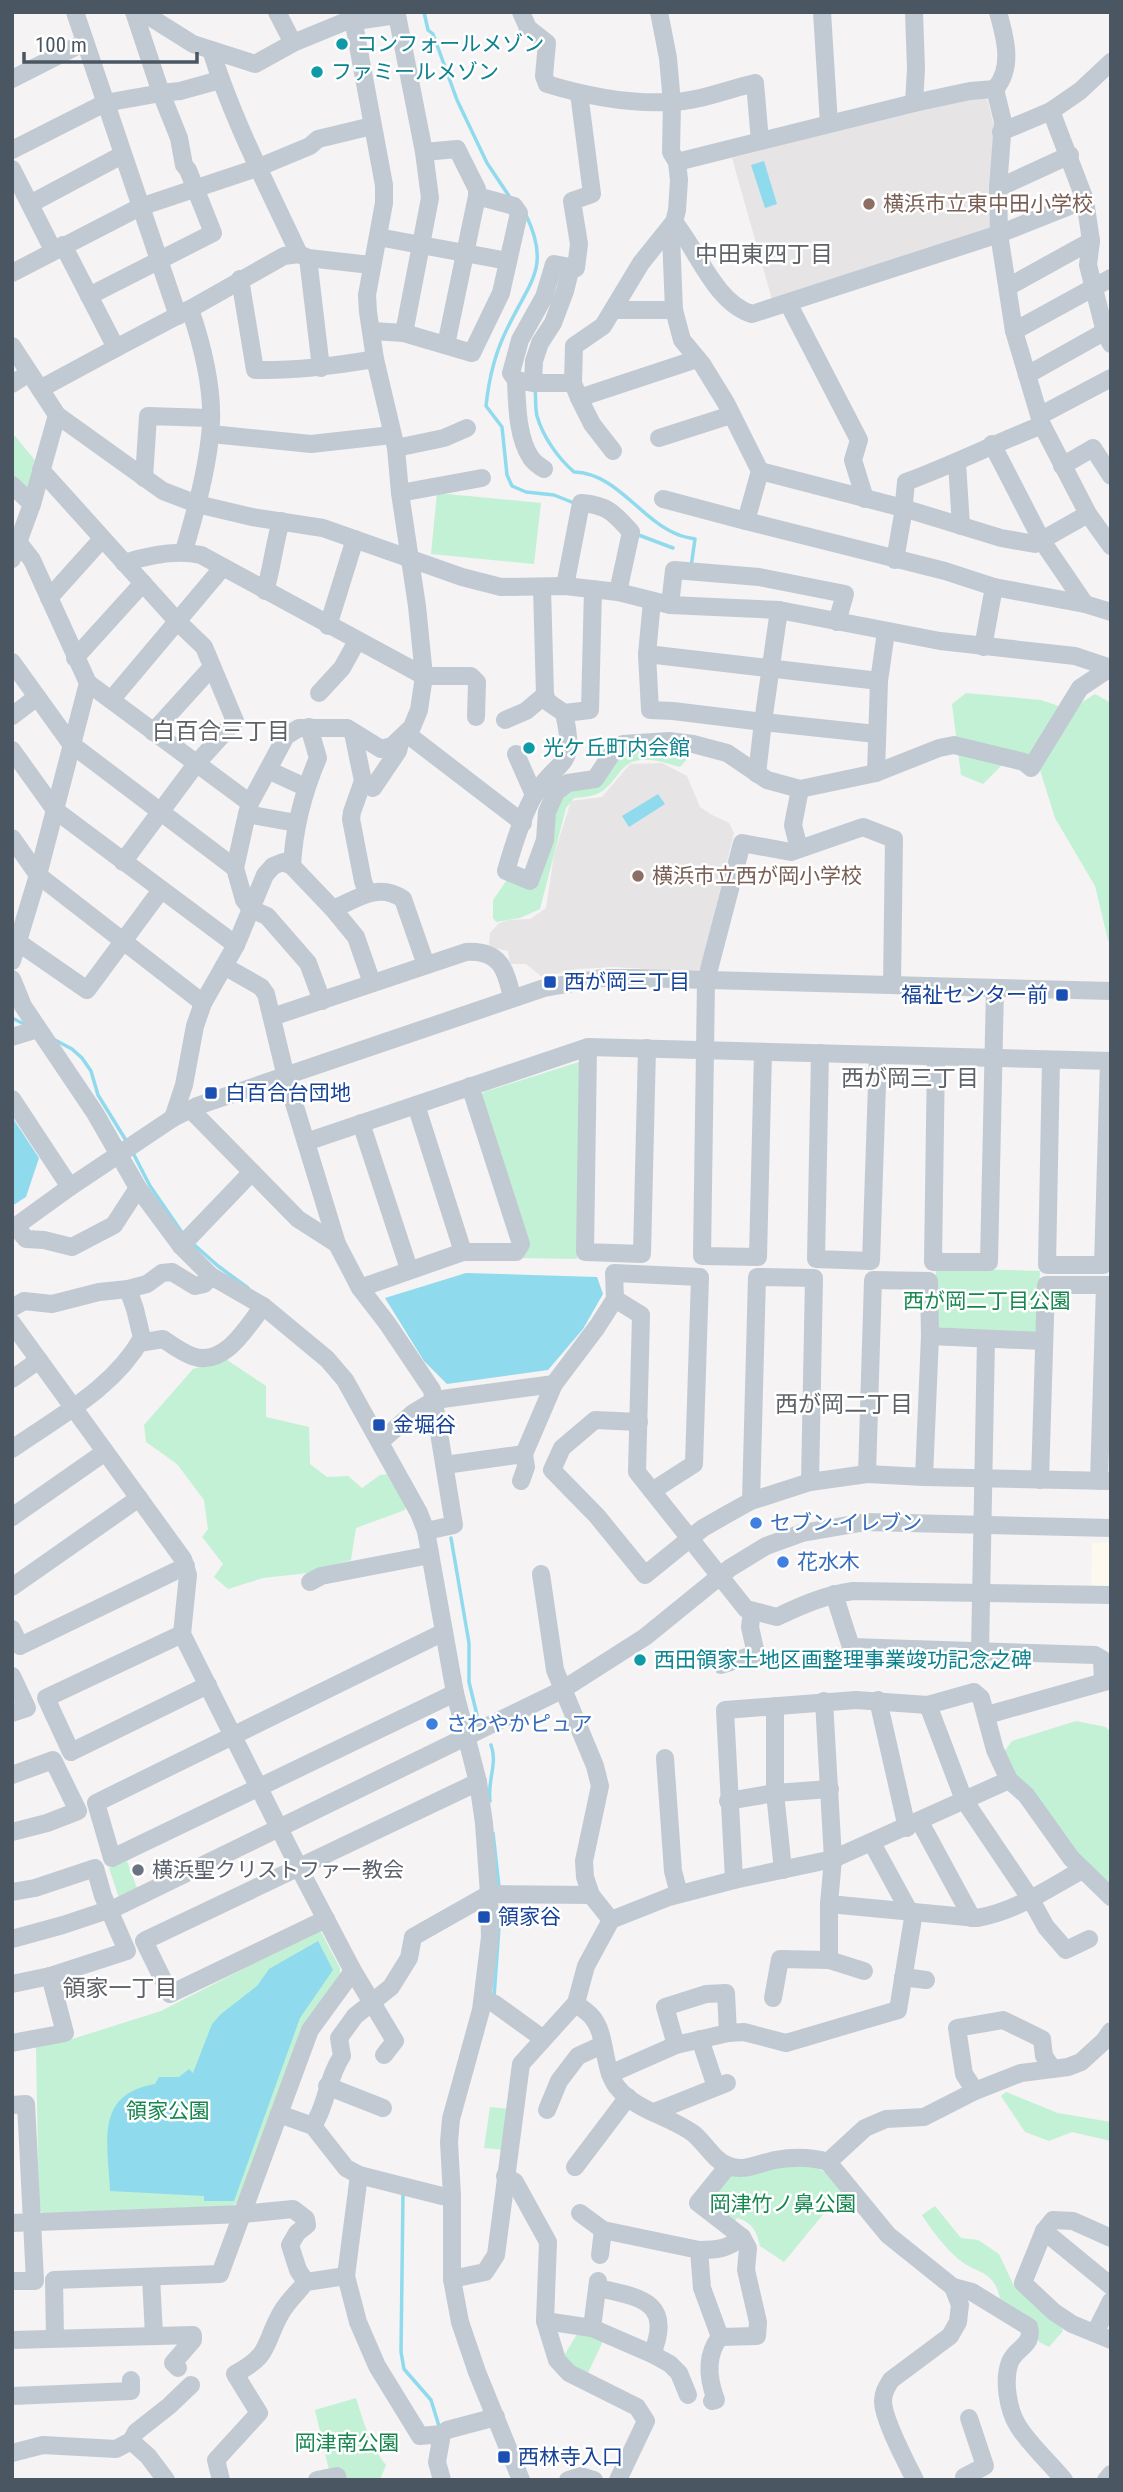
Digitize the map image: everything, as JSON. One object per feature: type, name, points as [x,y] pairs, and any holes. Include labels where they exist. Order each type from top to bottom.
[{"type":"street","points":[[75,12],[159,261],[207,364],[211,426],[197,504],[184,551]]},
{"type":"street","points":[[89,296],[213,233],[184,165],[179,138],[134,12]]},
{"type":"street","points":[[142,12],[193,44],[255,64],[293,43],[354,17],[396,14],[424,152],[430,198],[404,333]]},
{"type":"street","points":[[277,12],[293,43]]},
{"type":"street","points":[[522,12],[528,28],[547,43],[545,82],[579,93],[624,100],[672,103],[755,83],[760,141]]},
{"type":"street","points":[[659,12],[668,58],[672,103],[671,152],[677,162],[679,180],[671,236],[674,310],[682,340],[726,403],[760,471],[746,521]]},
{"type":"street","points":[[822,12],[830,124]]},
{"type":"street","points":[[914,12],[914,103]]},
{"type":"street","points":[[677,162],[914,103],[970,91],[995,89],[1002,81],[1007,43],[998,12]]},
{"type":"street","points":[[354,17],[384,186],[384,203],[367,295],[369,322],[394,442],[424,657],[419,709],[398,751],[373,788]]},
{"type":"street","points":[[12,79],[85,42]]},
{"type":"street","points":[[211,50],[220,80],[257,168],[304,256],[321,368]]},
{"type":"street","points":[[1001,132],[1051,111],[1080,91],[1111,62]]},
{"type":"street","points":[[12,150],[105,103],[180,91],[220,80]]},
{"type":"street","points":[[995,89],[1003,122],[998,188],[999,234],[1014,331],[1041,420],[1062,466],[1098,519],[1111,546]]},
{"type":"street","points":[[544,469],[531,459],[523,440],[516,400],[553,323],[573,267],[579,244],[572,201],[592,194],[579,93]]},
{"type":"street","points":[[1027,375],[1109,335],[1088,265],[1091,241],[1085,200],[1051,111]]},
{"type":"street","points":[[12,273],[140,207],[257,168],[310,146],[318,139],[372,126]]},
{"type":"street","points":[[424,152],[457,149],[477,189],[446,345]]},
{"type":"street","points":[[30,204],[122,155]]},
{"type":"street","points":[[998,188],[1070,155]]},
{"type":"street","points":[[12,169],[30,204],[89,296],[116,348]]},
{"type":"street","points":[[372,331],[404,333],[472,353],[502,293],[519,213],[514,206],[477,196]]},
{"type":"street","points":[[674,222],[707,274],[741,311],[752,314],[999,234],[1085,200]]},
{"type":"street","points":[[613,452],[592,424],[576,390],[574,346],[603,326],[641,263],[674,222]]},
{"type":"street","points":[[378,237],[508,261]]},
{"type":"street","points":[[1008,287],[1091,241]]},
{"type":"street","points":[[40,389],[184,313],[284,256],[371,265]]},
{"type":"street","points":[[573,267],[573,288]]},
{"type":"street","points":[[1014,331],[1111,278]]},
{"type":"street","points":[[240,279],[255,370],[321,368],[375,359]]},
{"type":"street","points":[[788,303],[859,440],[853,460],[865,499]]},
{"type":"street","points":[[613,310],[674,310]]},
{"type":"street","points":[[12,346],[57,415],[163,491],[197,504],[252,517],[323,528],[501,587],[565,586],[618,592],[670,606],[779,610],[886,632],[984,647],[1075,656],[1110,668]]},
{"type":"street","points":[[524,381],[576,390],[697,359]]},
{"type":"street","points":[[12,384],[29,373]]},
{"type":"street","points":[[895,560],[906,482],[957,463],[1041,420],[1111,379]]},
{"type":"street","points":[[57,415],[16,551],[32,560],[75,658],[89,683],[249,808],[296,823]]},
{"type":"street","points":[[659,438],[731,415]]},
{"type":"street","points":[[144,478],[148,416],[311,444],[444,438],[467,428]]},
{"type":"street","points":[[992,444],[1042,541],[1086,604]]},
{"type":"street","points":[[1062,466],[1093,448],[1111,476]]},
{"type":"street","points":[[957,463],[961,526]]},
{"type":"street","points":[[41,470],[142,583],[204,647],[235,721],[196,764],[123,862]]},
{"type":"street","points":[[760,471],[1001,538],[1035,544],[1098,519]]},
{"type":"street","points":[[400,493],[482,478]]},
{"type":"street","points":[[12,485],[32,505]]},
{"type":"street","points":[[663,499],[945,571],[994,587],[1086,604],[1111,612]]},
{"type":"street","points":[[565,586],[581,503],[611,510],[631,532],[618,592]]},
{"type":"street","points":[[265,591],[281,521]]},
{"type":"street","points":[[49,598],[102,539]]},
{"type":"street","points":[[328,626],[355,539]]},
{"type":"street","points":[[124,563],[184,551],[201,555],[424,676],[471,676],[477,682],[476,717]]},
{"type":"street","points":[[111,700],[223,568]]},
{"type":"street","points":[[670,606],[674,570],[759,577],[845,594],[837,622]]},
{"type":"street","points":[[75,658],[142,583]]},
{"type":"street","points":[[984,647],[994,587]]},
{"type":"street","points":[[542,588],[545,695],[548,702],[564,713],[590,710],[593,589]]},
{"type":"street","points":[[652,601],[648,654],[650,710],[876,734]]},
{"type":"street","points":[[757,774],[779,610]]},
{"type":"street","points":[[876,773],[878,681],[886,632]]},
{"type":"street","points":[[319,693],[342,668],[357,641]]},
{"type":"street","points":[[648,654],[878,681]]},
{"type":"street","points":[[12,662],[71,744],[236,868]]},
{"type":"street","points":[[153,732],[212,667]]},
{"type":"street","points":[[564,713],[568,755],[534,795],[506,871],[530,881],[544,841],[547,812],[556,792],[568,783],[595,779],[615,749],[623,744],[669,741],[693,744],[727,753],[778,785],[800,789],[876,773],[939,748],[954,745],[1024,762],[1031,768],[1080,688],[1110,668]]},
{"type":"street","points":[[12,961],[14,940],[38,875],[89,683]]},
{"type":"street","points":[[505,720],[526,711],[545,695]]},
{"type":"street","points":[[12,716],[37,696]]},
{"type":"street","points":[[292,866],[296,823],[305,787],[318,758],[309,727]]},
{"type":"street","points":[[322,1000],[308,963],[267,916],[251,909],[244,900],[236,868],[249,808],[286,736],[299,728],[347,728],[381,749],[392,746],[404,736]]},
{"type":"street","points":[[353,733],[363,781],[351,819],[367,892]]},
{"type":"street","points":[[404,736],[523,823]]},
{"type":"street","points":[[12,750],[55,810],[236,945]]},
{"type":"street","points":[[516,754],[534,795]]},
{"type":"street","points":[[268,770],[305,787]]},
{"type":"street","points":[[799,849],[793,825],[800,789]]},
{"type":"street","points":[[763,1052],[758,1257],[702,1256],[706,981],[742,843],[791,852],[863,827],[894,839],[892,985]]},
{"type":"street","points":[[14,843],[38,875],[204,1003]]},
{"type":"street","points":[[173,1118],[186,1076],[188,1051],[204,1003],[236,945],[265,875],[273,866],[283,862],[292,866],[333,909],[356,937],[372,983]]},
{"type":"street","points":[[14,940],[87,990],[160,890]]},
{"type":"street","points":[[333,909],[367,892],[396,894],[403,899],[426,965]]},
{"type":"street","points":[[272,1017],[466,951],[495,957],[501,962],[512,998]]},
{"type":"street","points":[[224,966],[261,987],[266,995],[286,1077],[337,1244],[364,1293],[432,1390],[454,1525],[426,1531]]},
{"type":"street","points":[[138,1188],[114,1225],[72,1247],[26,1239],[14,1228],[173,1118],[512,998],[553,986],[602,978],[1111,991]]},
{"type":"street","points":[[12,979],[23,1006],[89,1103],[138,1188],[181,1246],[211,1276],[263,1306],[327,1359],[345,1380],[426,1531],[456,1693],[478,1782],[489,1894],[490,1937],[483,1998],[475,2039],[451,2119],[449,2142],[452,2279],[460,2322],[477,2372],[521,2480]]},
{"type":"street","points":[[936,1057],[933,1262],[989,1262],[995,988]]},
{"type":"street","points":[[12,1037],[38,1029]]},
{"type":"street","points":[[588,1047],[585,1252],[642,1254],[647,1048]]},
{"type":"street","points":[[306,1142],[588,1047],[1110,1061],[1103,1265],[1047,1265],[1051,1060]]},
{"type":"street","points":[[820,1053],[816,1259],[871,1261],[878,1055]]},
{"type":"street","points":[[364,1293],[409,1269],[463,1252],[516,1252],[521,1244],[470,1086]]},
{"type":"street","points":[[12,1099],[70,1187]]},
{"type":"street","points":[[416,1105],[463,1252]]},
{"type":"street","points":[[191,1110],[298,1219],[337,1244]]},
{"type":"street","points":[[361,1123],[409,1269]]},
{"type":"street","points":[[181,1246],[252,1172]]},
{"type":"street","points":[[12,1308],[24,1301],[52,1304],[99,1292],[128,1289],[147,1284],[162,1273],[172,1272],[195,1286],[204,1284],[211,1276]]},
{"type":"street","points":[[521,1481],[526,1467],[524,1454],[554,1384],[615,1299],[614,1273],[700,1277],[694,1464],[652,1491]]},
{"type":"street","points":[[751,1501],[757,1277],[814,1279],[810,1482]]},
{"type":"street","points":[[867,1474],[873,1280],[929,1281],[930,1336],[924,1477]]},
{"type":"street","points":[[639,1422],[595,1420],[562,1447],[552,1470],[597,1516],[645,1575],[703,1528],[751,1501],[810,1482],[867,1474],[924,1477],[1040,1480],[1105,1481],[1108,1285],[1046,1285],[1040,1480]]},
{"type":"street","points":[[12,1449],[105,1385],[139,1343],[142,1338],[141,1327],[128,1289]]},
{"type":"street","points":[[615,1299],[641,1315],[637,1472],[746,1609],[777,1617],[806,1603],[853,1591],[1111,1595]]},
{"type":"street","points":[[139,1343],[163,1339],[193,1357],[208,1359],[238,1340],[263,1306]]},
{"type":"street","points":[[12,1323],[186,1566],[182,1634],[299,1868],[353,1971],[395,2041],[384,2055]]},
{"type":"street","points":[[930,1336],[1043,1341]]},
{"type":"street","points":[[980,1652],[986,1339]]},
{"type":"street","points":[[12,1379],[39,1360]]},
{"type":"street","points":[[380,1442],[413,1413],[435,1400],[554,1384]]},
{"type":"street","points":[[12,1517],[105,1452]]},
{"type":"street","points":[[445,1465],[524,1454]]},
{"type":"street","points":[[12,1587],[139,1498]]},
{"type":"street","points":[[12,1938],[109,1910],[562,1690],[645,1637],[719,1577],[766,1546],[802,1532],[866,1522],[1111,1528]]},
{"type":"street","points":[[310,1582],[321,1576],[430,1555]]},
{"type":"street","points":[[12,1629],[20,1646],[186,1566]]},
{"type":"street","points":[[541,1574],[555,1670],[595,1766],[600,1786],[584,1861],[585,1877],[591,1895],[611,1920]]},
{"type":"street","points":[[834,1594],[851,1647],[1095,1655],[1102,1659],[1107,1681],[987,1715]]},
{"type":"street","points":[[721,1665],[756,1654],[750,1627],[752,1612]]},
{"type":"street","points":[[444,1632],[96,1803],[112,1858],[456,1693]]},
{"type":"street","points":[[182,1634],[46,1698],[71,1752],[208,1685]]},
{"type":"street","points":[[12,1676],[27,1708],[12,1713]]},
{"type":"street","points":[[734,1880],[725,1710],[824,1701],[878,1700],[928,1705],[974,1692],[981,1698],[995,1750],[1009,1780],[1026,1795],[1082,1870],[1111,1897]]},
{"type":"street","points":[[878,1700],[913,1825],[972,1918]]},
{"type":"street","points":[[824,1701],[833,1859],[829,1960]]},
{"type":"street","points":[[928,1705],[964,1800],[1030,1898],[1046,1927],[1066,1950],[1089,1939]]},
{"type":"street","points":[[775,1706],[775,1793],[783,1870]]},
{"type":"street","points":[[665,1758],[673,1871],[679,1894]]},
{"type":"street","points":[[12,1774],[53,1760],[78,1811],[12,1832]]},
{"type":"street","points":[[452,2279],[485,2272],[496,2255],[505,2176],[518,2131],[521,2064],[576,2003],[586,1966],[611,1920],[679,1894],[833,1859],[1009,1780]]},
{"type":"street","points":[[326,1919],[170,1994],[144,1941],[478,1782]]},
{"type":"street","points":[[729,1801],[775,1793],[830,1789]]},
{"type":"street","points":[[610,2074],[676,2045],[700,2039],[744,2032],[786,2043],[898,2010],[911,1911],[872,1843]]},
{"type":"street","points":[[12,1892],[35,1888],[95,1868],[127,1951],[50,1976],[12,1984]]},
{"type":"street","points":[[830,1904],[972,1918],[989,1916],[1082,1870]]},
{"type":"street","points":[[313,2126],[320,2115],[333,2069],[342,2056],[339,2038],[355,2016],[391,1987],[409,1958],[413,1937],[489,1894],[591,1895]]},
{"type":"street","points":[[773,1998],[780,1959],[829,1960],[864,1971]]},
{"type":"street","points":[[55,2338],[54,2280],[220,2274],[310,2030],[353,1971]]},
{"type":"street","points":[[12,2043],[65,2034],[50,1976]]},
{"type":"street","points":[[903,1977],[926,1980]]},
{"type":"street","points":[[676,2045],[665,2007],[706,1993],[726,1993],[728,2033]]},
{"type":"street","points":[[483,1998],[542,2038]]},
{"type":"street","points":[[576,2003],[593,2018],[599,2029],[610,2074],[616,2086],[628,2097],[680,2124],[696,2136],[713,2156],[728,2166],[742,2168],[778,2160],[817,2158],[828,2162],[888,2235],[953,2287],[972,2292],[1029,2327],[1031,2335],[1028,2343],[1010,2361],[1007,2382],[1011,2410],[1018,2426],[1064,2480]]},
{"type":"street","points":[[975,2091],[964,2074],[957,2028],[1003,2020],[1042,2039],[1044,2056],[1052,2069]]},
{"type":"street","points":[[828,2162],[866,2128],[887,2119],[924,2117],[975,2091],[1021,2073],[1068,2067],[1081,2062],[1111,2031]]},
{"type":"street","points":[[654,2112],[722,2085],[700,2039]]},
{"type":"street","points":[[547,2110],[559,2081],[578,2056],[602,2045]]},
{"type":"street","points":[[327,2086],[383,2108]]},
{"type":"street","points":[[575,2167],[628,2097]]},
{"type":"street","points":[[12,2105],[26,2104],[20,2162],[33,2222],[35,2280],[12,2281]]},
{"type":"street","points":[[279,2114],[313,2126],[346,2168],[359,2175],[442,2196],[452,2196]]},
{"type":"street","points":[[712,2401],[716,2400],[709,2374],[712,2347],[720,2337],[757,2336],[758,2322],[746,2270],[748,2248],[742,2237],[698,2203],[728,2166]]},
{"type":"street","points":[[359,2175],[346,2276],[358,2322],[377,2366],[420,2436],[442,2434],[447,2430],[496,2417]]},
{"type":"street","points":[[505,2176],[515,2182],[548,2242],[545,2321],[557,2360],[569,2373],[637,2407],[646,2421],[618,2480]]},
{"type":"street","points":[[12,2223],[243,2214],[293,2209],[306,2219],[307,2225],[297,2232],[290,2245],[298,2270],[306,2282]]},
{"type":"street","points":[[580,2213],[603,2230],[699,2250],[720,2250],[732,2246],[742,2237]]},
{"type":"street","points":[[1111,2238],[1073,2221],[1053,2220],[1044,2231],[1023,2283],[1054,2312],[1072,2324],[1103,2336],[1111,2301]]},
{"type":"street","points":[[600,2255],[603,2230]]},
{"type":"street","points":[[1044,2231],[1111,2286]]},
{"type":"street","points":[[699,2250],[702,2288],[720,2337]]},
{"type":"street","points":[[221,2480],[216,2460],[259,2413],[235,2374],[252,2365],[265,2352],[282,2311],[306,2282],[346,2276]]},
{"type":"street","points":[[151,2277],[154,2335]]},
{"type":"street","points":[[592,2328],[598,2285],[648,2302],[658,2319],[660,2336],[652,2354]]},
{"type":"street","points":[[915,2480],[883,2403],[885,2390],[891,2380],[950,2336],[958,2322],[960,2305],[953,2287]]},
{"type":"street","points":[[545,2321],[592,2328],[652,2354],[670,2364],[678,2373],[688,2395]]},
{"type":"street","points":[[12,2340],[193,2336],[193,2340],[173,2363],[178,2368]]},
{"type":"street","points":[[12,2396],[131,2391],[131,2380]]},
{"type":"street","points":[[12,2453],[43,2445],[116,2449],[131,2441],[136,2432],[191,2385]]},
{"type":"street","points":[[963,2479],[985,2466],[969,2418]]},
{"type":"street","points":[[442,2434],[437,2462],[442,2480]]},
{"type":"street","points":[[131,2441],[148,2456],[166,2480]]},
{"type":"street","points":[[1106,2480],[1111,2474]]},
{"type":"street","points":[[317,2480],[337,2476],[338,2480]]},
{"type":"street","points":[[568,2480],[581,2476],[594,2480]]},
{"type":"shaded area","name":"横浜市立東中田小学校","points":[[982,97],[988,101],[994,127],[996,230],[773,303],[732,158],[862,123]]},
{"type":"shaded area","name":"横浜市立西が岡小学校","points":[[662,763],[687,776],[700,807],[729,823],[734,833],[701,968],[695,972],[614,967],[578,969],[542,977],[526,964],[510,964],[508,951],[489,947],[490,933],[499,923],[530,919],[546,908],[554,855],[571,801],[602,797],[630,764]]},
{"type":"shaded area","points":[[1111,1542],[1111,1590],[1091,1590],[1092,1543]]},
{"type":"green space","points":[[12,436],[15,436],[38,464],[30,495],[12,478]]},
{"type":"green space","points":[[437,493],[541,503],[534,564],[431,554]]},
{"type":"green space","points":[[966,693],[1041,700],[1070,710],[1095,694],[1111,703],[1111,942],[1108,940],[1095,886],[1055,818],[1040,770],[1012,755],[983,784],[961,775],[952,704]]},
{"type":"green space","points":[[625,747],[690,749],[689,757],[680,767],[652,760],[635,761],[626,765],[603,791],[574,798],[566,808],[540,909],[520,918],[496,922],[493,918],[493,900],[509,877],[532,885],[554,804]]},
{"type":"green space","points":[[582,1061],[577,1259],[522,1258],[479,1098],[484,1092]]},
{"type":"green space","name":"西が岡二丁目公園","points":[[936,1268],[1040,1271],[1038,1330],[1034,1334],[935,1327]]},
{"type":"green space","points":[[227,1360],[266,1386],[266,1417],[309,1427],[310,1464],[327,1477],[348,1476],[362,1488],[380,1475],[389,1474],[406,1504],[405,1510],[356,1528],[351,1560],[308,1573],[263,1578],[228,1589],[214,1577],[223,1564],[202,1537],[208,1529],[204,1500],[177,1464],[146,1442],[144,1425],[193,1369]]},
{"type":"green space","points":[[1076,1721],[1106,1727],[1111,1733],[1111,1891],[1083,1865],[1010,1768],[1004,1752],[1012,1741]]},
{"type":"green space","points":[[127,1861],[137,1888],[119,1898],[109,1868]]},
{"type":"green space","name":"領家公園","points":[[320,1930],[340,1968],[340,1974],[303,2025],[239,2201],[233,2206],[43,2213],[39,2210],[36,2047],[69,2040],[161,2011]]},
{"type":"green space","points":[[1006,2092],[1058,2113],[1111,2122],[1111,2141],[1072,2132],[1049,2141],[1025,2132],[1001,2096]]},
{"type":"green space","points":[[490,2107],[511,2109],[505,2150],[484,2148]]},
{"type":"green space","name":"岡津竹ノ鼻公園","points":[[792,2164],[821,2170],[843,2190],[784,2262],[760,2246],[750,2225],[737,2218],[733,2225],[709,2204],[731,2175]]},
{"type":"green space","points":[[935,2206],[961,2238],[978,2240],[999,2254],[1014,2286],[1059,2322],[1063,2331],[1049,2347],[1039,2342],[1033,2323],[1001,2303],[995,2284],[990,2278],[957,2258],[938,2238],[922,2215]]},
{"type":"green space","points":[[579,2331],[605,2337],[586,2377],[562,2359]]},
{"type":"green space","name":"岡津南公園","points":[[356,2398],[371,2441],[386,2465],[380,2480],[344,2480],[341,2467],[329,2470],[315,2410]]},
{"type":"water","points":[[764,161],[777,204],[765,208],[751,165]]},
{"type":"water","points":[[658,794],[665,804],[629,827],[622,816]]},
{"type":"water","points":[[12,1117],[39,1158],[26,1197],[12,1206]]},
{"type":"water","points":[[466,1273],[597,1277],[603,1294],[583,1329],[548,1370],[447,1384],[424,1361],[385,1298]]},
{"type":"water","points":[[318,1941],[333,1970],[300,2018],[234,2201],[204,2201],[204,2196],[110,2191],[107,2139],[109,2123],[113,2110],[122,2098],[135,2090],[155,2084],[159,2077],[179,2077],[189,2069],[193,2073],[212,2024],[221,2014],[257,1986],[269,1969]]},
{"type":"waterway","points":[[424,12],[428,30],[433,34],[457,100],[487,163],[509,196]]},
{"type":"waterway","points":[[526,215],[537,248],[535,273],[499,346],[486,406],[502,427],[507,475],[512,486],[526,492],[554,495],[574,503]]},
{"type":"waterway","points":[[535,388],[536,413],[540,424],[562,460],[574,472],[603,480],[665,528],[695,539],[691,567]]},
{"type":"waterway","points":[[636,534],[673,548]]},
{"type":"waterway","points":[[12,1018],[26,1025]]},
{"type":"waterway","points":[[55,1040],[82,1058],[91,1071],[98,1095],[127,1142]]},
{"type":"waterway","points":[[132,1151],[150,1186],[183,1234]]},
{"type":"waterway","points":[[191,1242],[248,1288]]},
{"type":"waterway","points":[[451,1538],[469,1643],[469,1682],[477,1715]]},
{"type":"waterway","points":[[490,1801],[493,1759],[491,1745]]},
{"type":"waterway","points":[[493,1833],[499,1887]]},
{"type":"waterway","points":[[494,1997],[500,1913]]},
{"type":"waterway","points":[[403,2195],[401,2352],[404,2369],[431,2400],[439,2426],[437,2429]]},
{"type":"place","name":"コンフォールメゾン","points":[[342,44]]},
{"type":"place","name":"ファミールメゾン","points":[[317,72]]},
{"type":"place","name":"横浜市立東中田小学校","points":[[869,204]]},
{"type":"place","name":"光ケ丘町内会館","points":[[529,748]]},
{"type":"place","name":"横浜市立西が岡小学校","points":[[638,876]]},
{"type":"place","name":"西が岡三丁目","points":[[550,982]]},
{"type":"place","name":"福祉センター前","points":[[1062,995]]},
{"type":"place","name":"白百合台団地","points":[[211,1093]]},
{"type":"place","name":"金堀谷","points":[[379,1425]]},
{"type":"place","name":"セブン-イレブン","points":[[756,1523]]},
{"type":"place","name":"花水木","points":[[783,1562]]},
{"type":"place","name":"西田領家土地区画整理事業竣功記念之碑","points":[[640,1660]]},
{"type":"place","name":"さわやかピュア","points":[[432,1724]]},
{"type":"place","name":"横浜聖クリストファー教会","points":[[138,1870]]},
{"type":"place","name":"領家谷","points":[[484,1917]]},
{"type":"place","name":"西林寺入口","points":[[504,2457]]},
{"type":"district","name":"中田東四丁目","points":[[764,254]]},
{"type":"district","name":"白百合三丁目","points":[[221,731]]},
{"type":"district","name":"西が岡三丁目","points":[[910,1078]]},
{"type":"district","name":"西が岡二丁目","points":[[844,1404]]},
{"type":"district","name":"領家一丁目","points":[[120,1988]]}]
